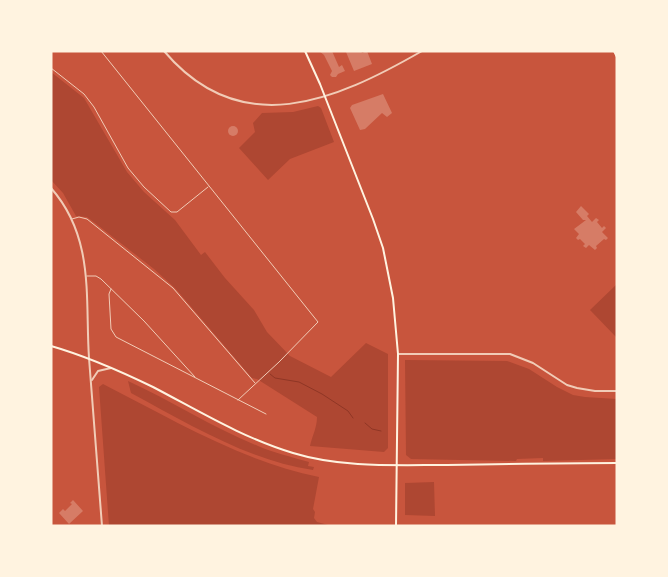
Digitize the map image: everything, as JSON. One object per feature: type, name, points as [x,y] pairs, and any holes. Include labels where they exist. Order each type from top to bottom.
[{"type":"main road","points":[[305,51],[325,96],[383,248],[393,298],[398,354],[396,526]]},
{"type":"main road","points":[[614,51],[617,57]]},
{"type":"main road","points":[[51,346],[111,368],[154,388],[225,426],[280,449],[311,458],[327,461],[397,465],[617,463]]},
{"type":"street","points":[[101,51],[318,322],[291,351],[238,400]]},
{"type":"street","points":[[164,51],[190,78],[210,90],[232,99],[280,106],[297,104],[325,96],[376,76],[422,51]]},
{"type":"street","points":[[51,68],[77,87],[89,100],[120,157],[139,182],[171,212],[177,212],[209,186]]},
{"type":"street","points":[[51,188],[65,205],[72,219],[81,246],[87,276],[89,359],[102,526]]},
{"type":"street","points":[[72,219],[79,217],[87,219],[166,281],[255,384]]},
{"type":"street","points":[[87,276],[96,276],[111,290],[144,321],[196,378]]},
{"type":"street","points":[[111,290],[109,294],[112,334],[266,414]]},
{"type":"street","points":[[398,354],[510,354],[533,363],[567,385],[595,391],[617,391]]},
{"type":"street","points":[[91,382],[93,376],[98,371],[111,368]]},
{"type":"shaded area","points":[[51,72],[84,98],[127,172],[144,192],[175,220],[201,255],[205,252],[225,278],[254,310],[267,332],[290,356],[331,377],[366,343],[388,354],[388,448],[384,452],[310,446],[317,417],[257,379],[252,378],[175,288],[154,269],[87,217],[76,216],[63,193],[51,180]]},
{"type":"shaded area","points":[[318,106],[321,108],[334,142],[290,159],[268,180],[239,148],[255,132],[253,123],[262,113],[293,112]]},
{"type":"shaded area","points":[[617,284],[617,338],[590,310]]},
{"type":"shaded area","points":[[405,360],[507,361],[529,369],[573,395],[617,399],[617,459],[543,461],[543,458],[517,459],[516,461],[411,459],[406,455]]},
{"type":"shaded area","points":[[128,381],[241,439],[270,451],[309,462],[308,466],[314,467],[313,470],[265,458],[219,439],[131,393]]},
{"type":"shaded area","points":[[103,384],[181,425],[235,450],[290,470],[319,477],[313,509],[315,512],[314,518],[317,522],[332,526],[109,526],[99,387]]},
{"type":"shaded area","points":[[434,482],[435,516],[405,515],[405,483]]},
{"type":"building","points":[[319,51],[332,51],[339,67],[342,65],[345,71],[336,77],[332,77],[330,75],[332,71],[324,55]]},
{"type":"building","points":[[361,51],[362,53],[367,51],[372,64],[354,71],[346,52]]},
{"type":"building","points":[[383,94],[392,113],[387,117],[382,113],[365,129],[360,130],[350,108],[352,105]]},
{"type":"building","points":[[233,126],[238,131],[233,136],[228,131]]},
{"type":"building","points":[[581,206],[589,214],[587,216],[592,222],[596,218],[599,220],[597,222],[602,228],[604,226],[606,228],[602,232],[608,238],[596,246],[595,250],[589,245],[586,248],[580,239],[576,238],[579,234],[574,229],[586,220],[583,220],[576,212]]},
{"type":"building","points":[[73,500],[83,511],[69,524],[59,513],[63,509],[65,511],[72,504],[70,503]]},
{"type":"waterway","points":[[270,374],[275,378],[299,382],[322,394],[348,411],[353,418]]},
{"type":"waterway","points":[[365,423],[372,429],[381,431]]}]
